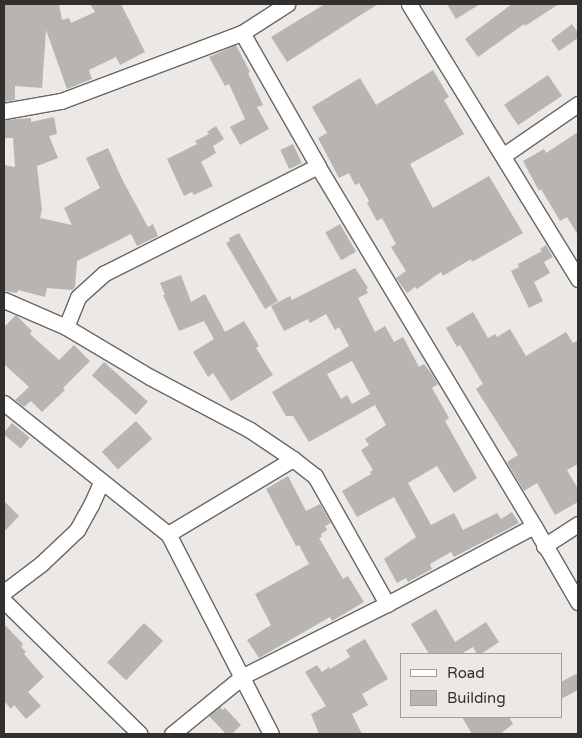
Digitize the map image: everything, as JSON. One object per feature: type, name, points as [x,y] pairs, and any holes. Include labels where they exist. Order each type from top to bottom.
[{"type":"street","points":[[4,111],[61,101],[242,33],[287,4]]},
{"type":"street","points":[[409,4],[578,279]]},
{"type":"street","points":[[242,33],[318,166],[578,602]]},
{"type":"street","points":[[504,156],[578,104]]},
{"type":"street","points":[[66,326],[78,297],[105,273],[318,166]]},
{"type":"street","points":[[4,300],[66,326],[150,377],[250,430],[294,459],[315,476],[387,604]]},
{"type":"street","points":[[4,403],[101,483],[168,534],[243,676],[271,734]]},
{"type":"street","points":[[168,534],[294,459]]},
{"type":"street","points":[[4,592],[40,564],[77,530],[101,483]]},
{"type":"street","points":[[544,546],[578,524]]},
{"type":"street","points":[[172,734],[243,676],[387,604],[534,526]]},
{"type":"street","points":[[4,600],[140,734]]},
{"type":"building","points":[[4,4],[59,4],[62,20],[69,18],[71,23],[95,12],[90,4],[121,4],[145,52],[120,65],[116,57],[89,70],[92,79],[67,89],[46,30],[42,88],[15,86],[15,100],[4,102]]},
{"type":"building","points":[[325,4],[378,4],[287,62],[271,37]]},
{"type":"building","points":[[447,4],[480,4],[456,19]]},
{"type":"building","points":[[512,4],[559,4],[525,26],[524,24],[478,57],[465,39]]},
{"type":"building","points":[[572,24],[578,33],[578,38],[559,51],[551,40]]},
{"type":"building","points":[[236,45],[250,72],[248,73],[263,105],[257,107],[269,129],[240,145],[230,127],[245,119],[229,84],[225,86],[209,57]]},
{"type":"building","points":[[433,70],[449,97],[444,100],[464,134],[410,164],[433,208],[489,176],[523,233],[472,262],[471,259],[443,276],[441,272],[417,289],[415,287],[407,293],[396,278],[406,271],[391,247],[396,244],[382,218],[377,221],[359,183],[355,185],[349,173],[339,178],[318,138],[327,133],[312,107],[360,78],[376,105]]},
{"type":"building","points":[[548,75],[562,96],[518,125],[504,105]]},
{"type":"building","points":[[54,117],[57,134],[49,136],[58,158],[37,166],[42,210],[40,218],[72,225],[64,208],[100,188],[86,158],[108,148],[123,181],[148,227],[153,224],[158,236],[137,246],[131,234],[77,261],[75,287],[72,290],[47,288],[45,297],[18,290],[17,293],[4,291],[4,165],[15,167],[13,138],[4,138],[4,120],[31,118],[31,122]]},
{"type":"building","points":[[216,126],[224,139],[213,146],[216,153],[201,162],[213,186],[194,195],[192,192],[184,196],[167,159],[197,144],[195,141],[209,134],[207,132]]},
{"type":"building","points":[[578,132],[578,235],[567,217],[560,221],[541,189],[539,191],[523,161],[544,149],[546,153]]},
{"type":"building","points":[[293,144],[302,163],[289,169],[280,150]]},
{"type":"building","points":[[340,224],[356,252],[341,260],[325,233]]},
{"type":"building","points":[[239,233],[278,301],[265,309],[226,243],[230,241],[229,238]]},
{"type":"building","points":[[546,245],[553,257],[544,262],[550,273],[534,282],[543,301],[529,308],[511,271],[519,267],[518,264],[542,251],[540,249]]},
{"type":"building","points":[[355,268],[368,288],[366,289],[368,293],[358,298],[375,332],[385,326],[394,342],[403,337],[419,367],[424,364],[432,374],[438,384],[432,388],[449,418],[445,421],[477,478],[454,493],[437,466],[408,483],[431,525],[454,513],[463,530],[497,513],[501,519],[512,512],[519,523],[454,557],[451,552],[430,564],[432,569],[408,582],[406,578],[397,583],[384,559],[416,537],[394,497],[357,517],[342,491],[371,474],[370,472],[373,470],[361,450],[369,445],[365,439],[386,425],[375,405],[309,442],[293,416],[286,416],[272,392],[349,346],[339,327],[335,330],[326,314],[310,323],[308,319],[284,331],[271,306],[290,296],[292,300]],"holes":[[[352,361],[370,394],[352,404],[347,395],[341,399],[327,374]]]},
{"type":"building","points":[[181,275],[191,302],[205,294],[225,332],[244,321],[259,346],[256,348],[273,375],[231,401],[213,373],[208,377],[193,352],[214,339],[204,321],[179,331],[163,295],[165,295],[160,283]]},
{"type":"building","points":[[473,312],[488,338],[495,334],[497,337],[510,329],[526,356],[566,332],[573,343],[578,340],[578,464],[567,470],[578,489],[578,502],[555,515],[537,483],[524,491],[507,462],[518,455],[476,389],[483,384],[460,345],[457,347],[446,328]]},
{"type":"building","points":[[16,315],[32,331],[30,334],[59,360],[74,345],[90,361],[63,388],[65,390],[42,412],[31,401],[24,407],[15,400],[29,387],[4,364],[4,327]]},
{"type":"building","points":[[104,362],[148,401],[136,415],[92,375]]},
{"type":"building","points":[[136,421],[152,439],[118,470],[102,452]]},
{"type":"building","points":[[12,423],[30,438],[21,449],[4,435]]},
{"type":"building","points":[[288,476],[306,511],[320,504],[331,523],[325,526],[327,530],[319,538],[343,579],[348,576],[364,602],[332,621],[330,617],[259,658],[247,640],[271,625],[255,594],[309,564],[299,545],[296,546],[266,489]]},
{"type":"building","points":[[4,501],[19,516],[4,532]]},
{"type":"building","points":[[436,609],[455,642],[486,622],[499,642],[482,653],[476,653],[473,647],[463,653],[428,653],[411,624]]},
{"type":"building","points":[[144,623],[163,641],[126,680],[107,662]]},
{"type":"building","points":[[4,624],[23,644],[21,647],[26,652],[24,654],[44,677],[28,692],[41,706],[26,719],[14,705],[11,709],[4,701]]},
{"type":"building","points":[[365,639],[388,679],[362,694],[368,705],[352,714],[362,734],[319,734],[311,714],[326,706],[305,672],[317,665],[322,672],[329,667],[330,669],[350,657],[346,650]]},
{"type":"building","points":[[578,673],[578,690],[562,698],[562,681]]},
{"type":"building","points":[[220,707],[223,710],[225,708],[241,725],[232,734],[226,734],[209,716]]},
{"type":"building","points":[[463,718],[510,718],[513,724],[500,734],[472,734]]}]
